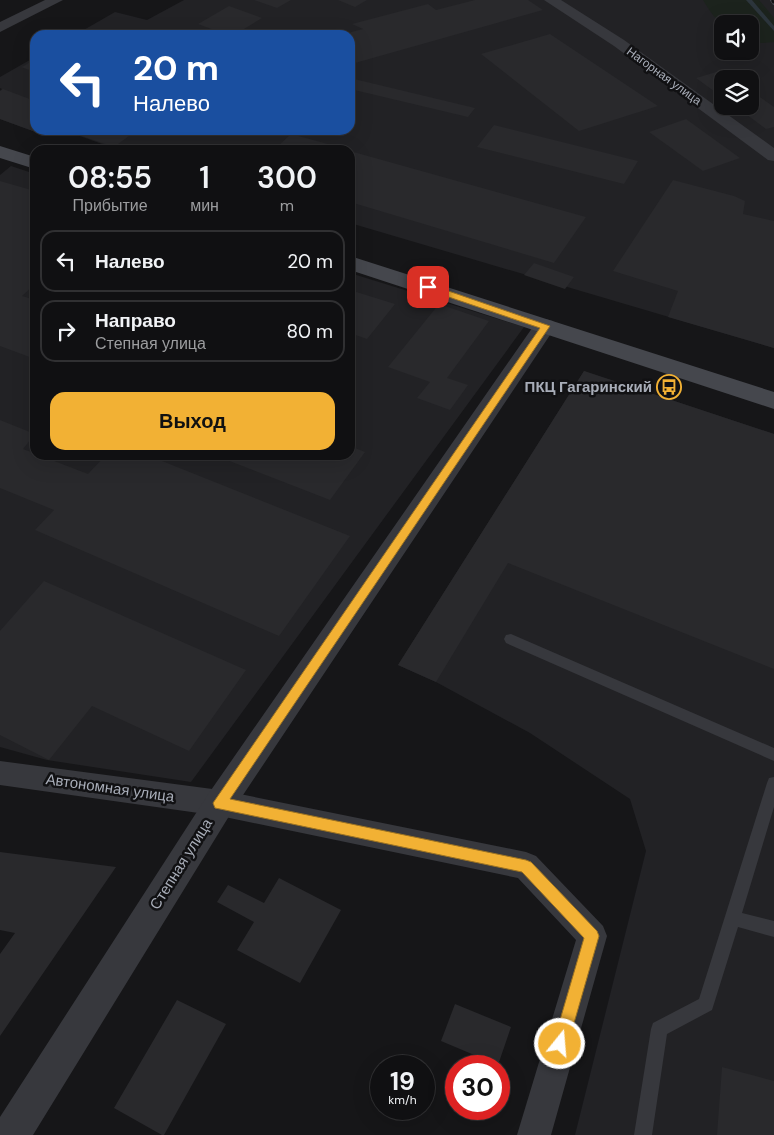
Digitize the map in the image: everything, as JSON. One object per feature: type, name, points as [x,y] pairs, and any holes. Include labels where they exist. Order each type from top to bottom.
[{"type":"main road","points":[[0,152],[30,161]]},
{"type":"main road","points":[[355,265],[774,401]]},
{"type":"street","points":[[0,28],[56,0]]},
{"type":"street","name":"Нагорная улица","points":[[551,0],[619,43],[774,156]]},
{"type":"street","name":"Степная улица","points":[[11,1135],[220,803],[545,326]]},
{"type":"street","name":"Автономная улица","points":[[0,773],[220,803],[526,866],[592,936],[534,1135]]},
{"type":"lane","points":[[511,638],[774,755]]},
{"type":"lane","points":[[643,1135],[659,1029],[706,1004],[774,783]]},
{"type":"lane","points":[[732,918],[774,930]]},
{"type":"shaded area","points":[[184,0],[774,0],[774,348],[355,224],[355,145],[105,145],[77,135],[355,135],[355,30],[84,30],[115,12],[147,20]]},
{"type":"shaded area","points":[[703,0],[759,0],[774,18],[774,42],[759,42],[759,15],[713,15]]},
{"type":"shaded area","points":[[30,60],[30,130],[0,119],[0,91],[2,89],[0,88],[0,77]]},
{"type":"shaded area","points":[[11,166],[30,172],[30,460],[355,460],[355,275],[524,327],[191,782],[47,760],[0,747],[0,175]]},
{"type":"shaded area","name":"ПКЦ Гагаринский","points":[[584,371],[774,434],[774,1135],[575,1135],[646,851],[630,799],[530,733],[436,682],[398,665]]},
{"type":"building","points":[[254,0],[291,0],[277,8]]},
{"type":"building","points":[[338,0],[367,0],[355,7]]},
{"type":"building","points":[[475,0],[528,0],[543,10],[355,63],[355,31],[363,29],[352,24],[428,4],[436,10]]},
{"type":"building","points":[[229,6],[262,18],[242,30],[214,30],[198,24]]},
{"type":"building","points":[[550,34],[658,106],[579,131],[481,54]]},
{"type":"building","points":[[30,62],[30,70],[21,67]]},
{"type":"building","points":[[714,73],[714,91],[696,78]]},
{"type":"building","points":[[355,79],[475,108],[468,117],[355,90]]},
{"type":"building","points":[[3,89],[30,99],[30,130],[0,119],[0,91]]},
{"type":"building","points":[[759,96],[774,107],[774,127],[766,129],[747,115],[759,115]]},
{"type":"building","points":[[686,119],[740,158],[703,171],[649,132]]},
{"type":"building","points":[[494,125],[638,161],[624,184],[477,147]]},
{"type":"building","points":[[79,135],[130,135],[117,145],[108,145]]},
{"type":"building","points":[[290,135],[295,135],[331,145],[279,145]]},
{"type":"building","points":[[355,152],[586,217],[554,263],[355,203]]},
{"type":"building","points":[[673,180],[734,196],[745,201],[743,214],[774,221],[774,348],[668,317],[678,291],[613,271]]},
{"type":"building","points":[[0,181],[30,190],[30,289],[22,296],[30,298],[30,357],[0,346]]},
{"type":"building","points":[[534,263],[574,277],[565,289],[524,275]]},
{"type":"building","points":[[355,292],[395,304],[367,339],[355,335]]},
{"type":"building","points":[[439,304],[489,321],[447,378],[468,385],[450,410],[417,398],[430,382],[388,367]]},
{"type":"building","points":[[584,371],[774,434],[774,669],[508,563],[436,682],[398,665]]},
{"type":"building","points":[[0,420],[30,432],[30,440],[23,449],[30,452],[30,460],[52,460],[88,474],[101,460],[160,460],[350,536],[279,636],[35,530],[54,510],[0,488]]},
{"type":"building","points":[[355,448],[365,452],[330,500],[227,460],[355,460]]},
{"type":"building","points":[[44,581],[246,670],[189,751],[92,706],[49,760],[0,735],[0,631]]},
{"type":"building","points":[[0,852],[116,867],[0,1036],[0,954],[15,933],[0,930]]},
{"type":"building","points":[[279,878],[341,910],[300,983],[237,950],[254,922],[217,902],[228,885],[264,903]]},
{"type":"building","points":[[177,1000],[226,1024],[164,1135],[162,1135],[114,1108]]},
{"type":"building","points":[[455,1004],[511,1027],[501,1055],[474,1055],[441,1041]]},
{"type":"building","points":[[722,1067],[774,1081],[774,1135],[717,1135]]},
{"type":"waterway","points":[[749,0],[774,29]]},
{"type":"place","name":"ПКЦ Гагаринский","points":[[669,387]]},
{"type":"route","points":[[428,287],[545,326],[220,803],[526,866],[592,936],[560,1044]]}]
